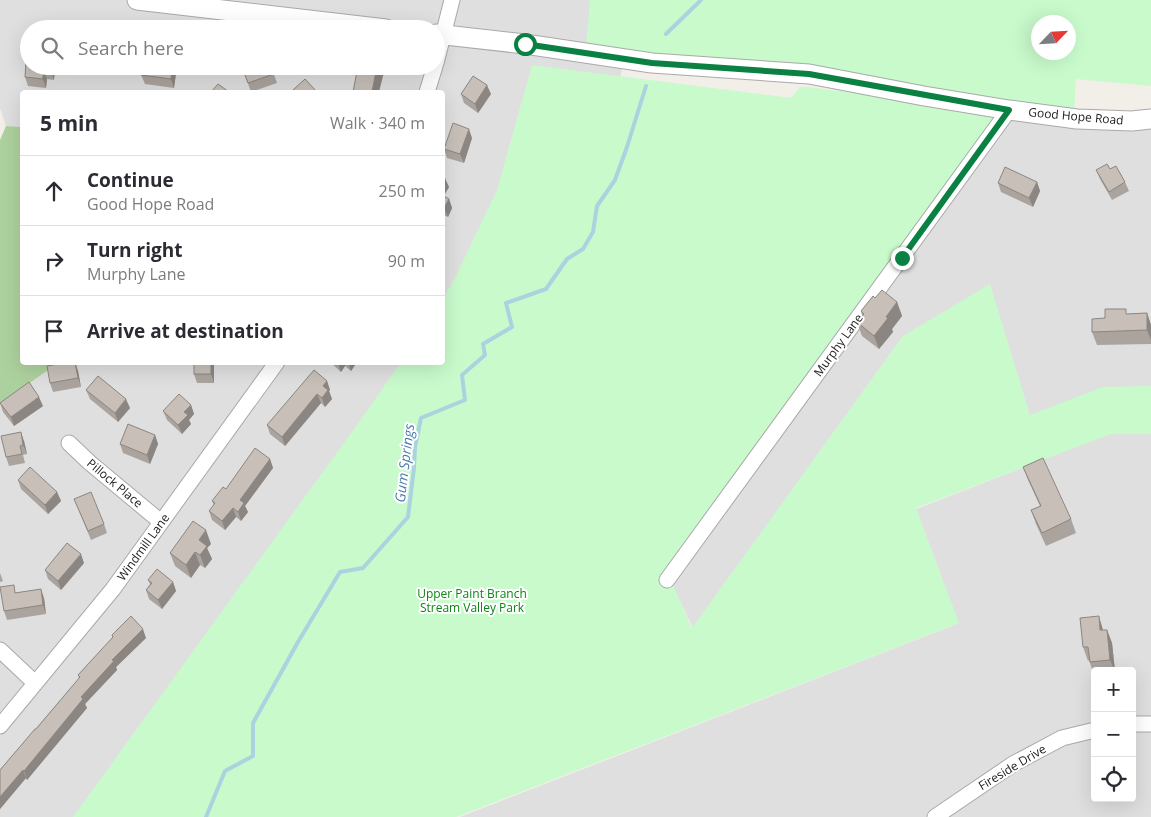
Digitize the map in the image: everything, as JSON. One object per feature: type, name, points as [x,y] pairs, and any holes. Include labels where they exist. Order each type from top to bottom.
[{"type":"street","points":[[137,0],[309,20]]},
{"type":"street","points":[[445,20],[452,0]]},
{"type":"street","name":"Good Hope Road","points":[[445,36],[525,44],[652,63],[809,74],[1009,110],[1077,119],[1132,122],[1151,119]]},
{"type":"street","points":[[428,90],[432,75]]},
{"type":"street","name":"Murphy Lane","points":[[667,580],[1009,110]]},
{"type":"street","name":"Windmill Lane","points":[[0,726],[113,589],[275,365]]},
{"type":"street","name":"Pillock Place","points":[[69,443],[161,522]]},
{"type":"street","points":[[0,650],[35,683]]},
{"type":"street","points":[[1136,724],[1151,724]]},
{"type":"street","name":"Fireside Drive","points":[[935,817],[1013,764],[1062,738],[1091,731]]},
{"type":"shaded area","points":[[0,0],[590,0],[624,59],[620,79],[445,317],[445,90],[20,90],[20,127],[6,126],[0,108]]},
{"type":"shaded area","points":[[1009,110],[1151,119],[1151,817],[460,817],[957,624],[914,510],[1045,459],[903,336],[693,628],[665,570]]},
{"type":"shaded area","points":[[55,365],[414,365],[79,817],[0,817],[0,404]]},
{"type":"green space","points":[[590,0],[1151,0],[1151,86],[1076,79],[1074,113],[586,47]]},
{"type":"green space","name":"Upper Paint Branch Stream Valley Park","points":[[532,65],[791,98],[800,87],[808,87],[1000,112],[666,570],[692,628],[903,336],[990,284],[1030,415],[1103,387],[1151,386],[1151,434],[1111,434],[916,508],[959,623],[456,817],[73,817],[399,365],[445,365],[445,295],[454,280],[497,190]]},
{"type":"green space","points":[[6,126],[20,127],[20,365],[55,365],[0,404],[0,140]]},
{"type":"building","points":[[25,75],[43,75],[43,79],[25,77]]},
{"type":"building","points":[[141,75],[171,75],[171,79]]},
{"type":"building","points":[[245,75],[271,75],[248,83]]},
{"type":"building","points":[[356,75],[375,75],[372,90],[353,90]]},
{"type":"building","points":[[473,76],[487,85],[475,104],[461,94]]},
{"type":"building","points":[[305,79],[315,90],[293,90]]},
{"type":"building","points":[[218,84],[226,90],[213,90]]},
{"type":"building","points":[[453,123],[469,129],[460,154],[445,149]]},
{"type":"building","points":[[1107,164],[1110,169],[1116,166],[1125,182],[1109,192],[1096,170]]},
{"type":"building","points":[[1005,167],[1037,182],[1029,198],[998,183]]},
{"type":"building","points":[[445,197],[449,199],[445,206]]},
{"type":"building","points":[[882,290],[897,302],[886,317],[888,318],[874,336],[857,322],[864,314],[861,311],[873,296],[875,298]]},
{"type":"building","points":[[1105,309],[1126,309],[1126,314],[1147,313],[1147,330],[1092,332],[1092,319],[1105,318]]},
{"type":"building","points":[[76,365],[78,378],[50,383],[47,366]]},
{"type":"building","points":[[194,365],[211,365],[211,374],[194,374]]},
{"type":"building","points":[[314,370],[327,381],[323,386],[328,390],[322,398],[317,394],[282,437],[267,425]]},
{"type":"building","points":[[98,376],[126,399],[115,413],[86,390]]},
{"type":"building","points":[[29,382],[39,397],[11,417],[0,403]]},
{"type":"building","points":[[179,394],[191,405],[184,412],[188,415],[178,425],[163,411]]},
{"type":"building","points":[[128,424],[155,435],[147,455],[120,444]]},
{"type":"building","points":[[21,432],[23,445],[20,446],[22,454],[6,457],[1,436]]},
{"type":"building","points":[[255,448],[270,459],[240,500],[244,503],[238,512],[233,508],[222,521],[209,511],[215,503],[212,501],[223,487],[226,489]]},
{"type":"building","points":[[1043,458],[1071,519],[1042,533],[1031,510],[1041,506],[1023,467]]},
{"type":"building","points":[[30,467],[57,492],[45,505],[18,480]]},
{"type":"building","points":[[91,492],[104,524],[88,531],[74,499]]},
{"type":"building","points":[[193,521],[206,530],[199,540],[207,546],[200,555],[195,552],[186,565],[170,553]]},
{"type":"building","points":[[67,543],[81,554],[58,581],[45,570]]},
{"type":"building","points":[[157,569],[173,582],[158,600],[146,590],[152,583],[148,580]]},
{"type":"building","points":[[14,585],[15,593],[41,589],[43,605],[4,611],[0,587]]},
{"type":"building","points":[[131,616],[143,629],[112,660],[114,661],[81,697],[83,699],[24,771],[0,797],[0,770],[80,677],[78,675],[113,637],[112,635]]},
{"type":"building","points":[[1099,616],[1100,630],[1107,630],[1110,660],[1090,662],[1088,647],[1083,647],[1080,618]]},
{"type":"waterway","name":"Gum Springs","points":[[666,34],[701,0]]},
{"type":"waterway","name":"Gum Springs","points":[[206,817],[225,771],[253,756],[253,723],[340,572],[363,568],[408,517],[415,447],[421,418],[465,400],[462,375],[485,355],[483,344],[512,327],[506,303],[546,289],[567,259],[583,249],[593,232],[597,206],[615,180],[646,86]]},
{"type":"route","points":[[525,44],[652,63],[809,74],[1009,110],[902,258]]}]
